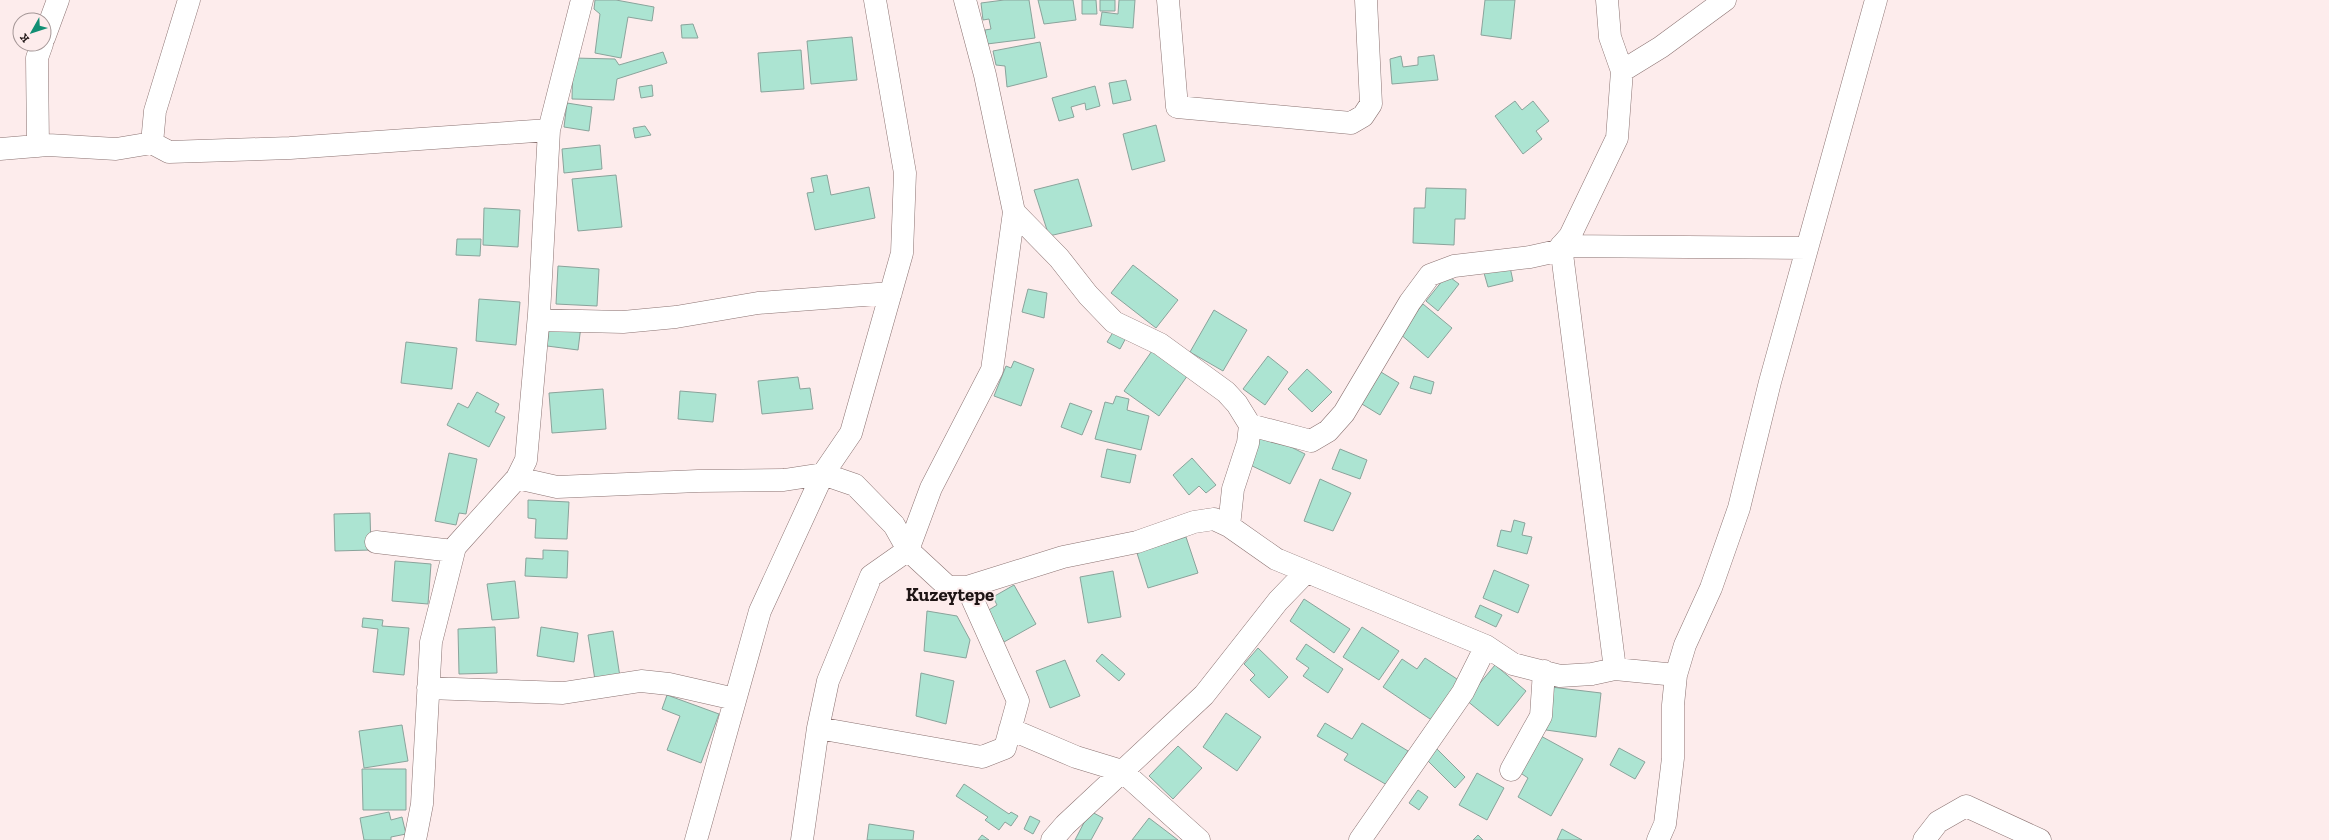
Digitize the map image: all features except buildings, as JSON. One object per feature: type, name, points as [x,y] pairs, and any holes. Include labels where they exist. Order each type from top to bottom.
[{"type":"street","points":[[52,16],[58,0]]},
{"type":"street","points":[[152,143],[155,111],[189,0]]},
{"type":"street","points":[[415,840],[422,804],[431,642],[454,547],[517,478],[526,460],[539,320],[549,130],[582,0]]},
{"type":"street","points":[[696,840],[760,610],[823,474],[851,433],[902,253],[905,173],[874,0]]},
{"type":"street","points":[[802,840],[818,728],[828,681],[871,576],[908,550],[931,488],[992,370],[1014,212],[985,75],[965,0]]},
{"type":"street","points":[[1168,0],[1177,107],[1351,123],[1363,116],[1371,104],[1366,0]]},
{"type":"street","points":[[1250,425],[1311,441],[1328,431],[1344,413],[1410,302],[1430,276],[1454,266],[1530,257],[1556,251],[1570,236],[1617,138],[1622,71],[1610,37],[1607,0]]},
{"type":"street","points":[[1622,71],[1661,47],[1725,0]]},
{"type":"street","points":[[1658,840],[1665,824],[1673,758],[1672,705],[1676,675],[1686,645],[1711,588],[1739,508],[1770,382],[1876,0]]},
{"type":"street","points":[[38,146],[37,58],[39,52]]},
{"type":"street","points":[[0,149],[38,146],[116,149],[152,143],[169,152],[290,148],[549,130]]},
{"type":"street","points":[[1014,212],[1059,258],[1088,295],[1114,322],[1160,344],[1226,392],[1237,404],[1250,425],[1248,443],[1233,489],[1229,526]]},
{"type":"street","points":[[1561,246],[1807,248]]},
{"type":"street","points":[[1561,246],[1615,669]]},
{"type":"street","points":[[539,320],[623,322],[676,317],[758,303],[891,292]]},
{"type":"street","points":[[517,478],[557,487],[698,481],[784,480],[823,474],[855,485],[894,525],[908,550],[948,587],[966,586],[1063,557],[1137,542],[1194,522],[1214,519],[1229,526],[1276,559],[1486,646],[1513,664],[1560,676],[1592,674],[1615,669],[1676,675]]},
{"type":"street","points":[[376,542],[453,551]]},
{"type":"street","points":[[1052,840],[1065,825],[1204,695],[1278,601],[1306,572]]},
{"type":"street","points":[[818,728],[982,757],[1005,748],[1018,701],[966,586]]},
{"type":"street","points":[[1360,840],[1463,692],[1486,646]]},
{"type":"street","points":[[1511,770],[1541,716],[1544,671]]},
{"type":"street","points":[[428,688],[563,693],[641,681],[669,684],[735,699]]},
{"type":"street","points":[[1010,729],[1076,757],[1122,771],[1199,840]]},
{"type":"street","points":[[1924,840],[1938,822],[1966,806],[2040,840]]},
{"type":"district","name":"Kuzeytepe","points":[[950,594]]}]
